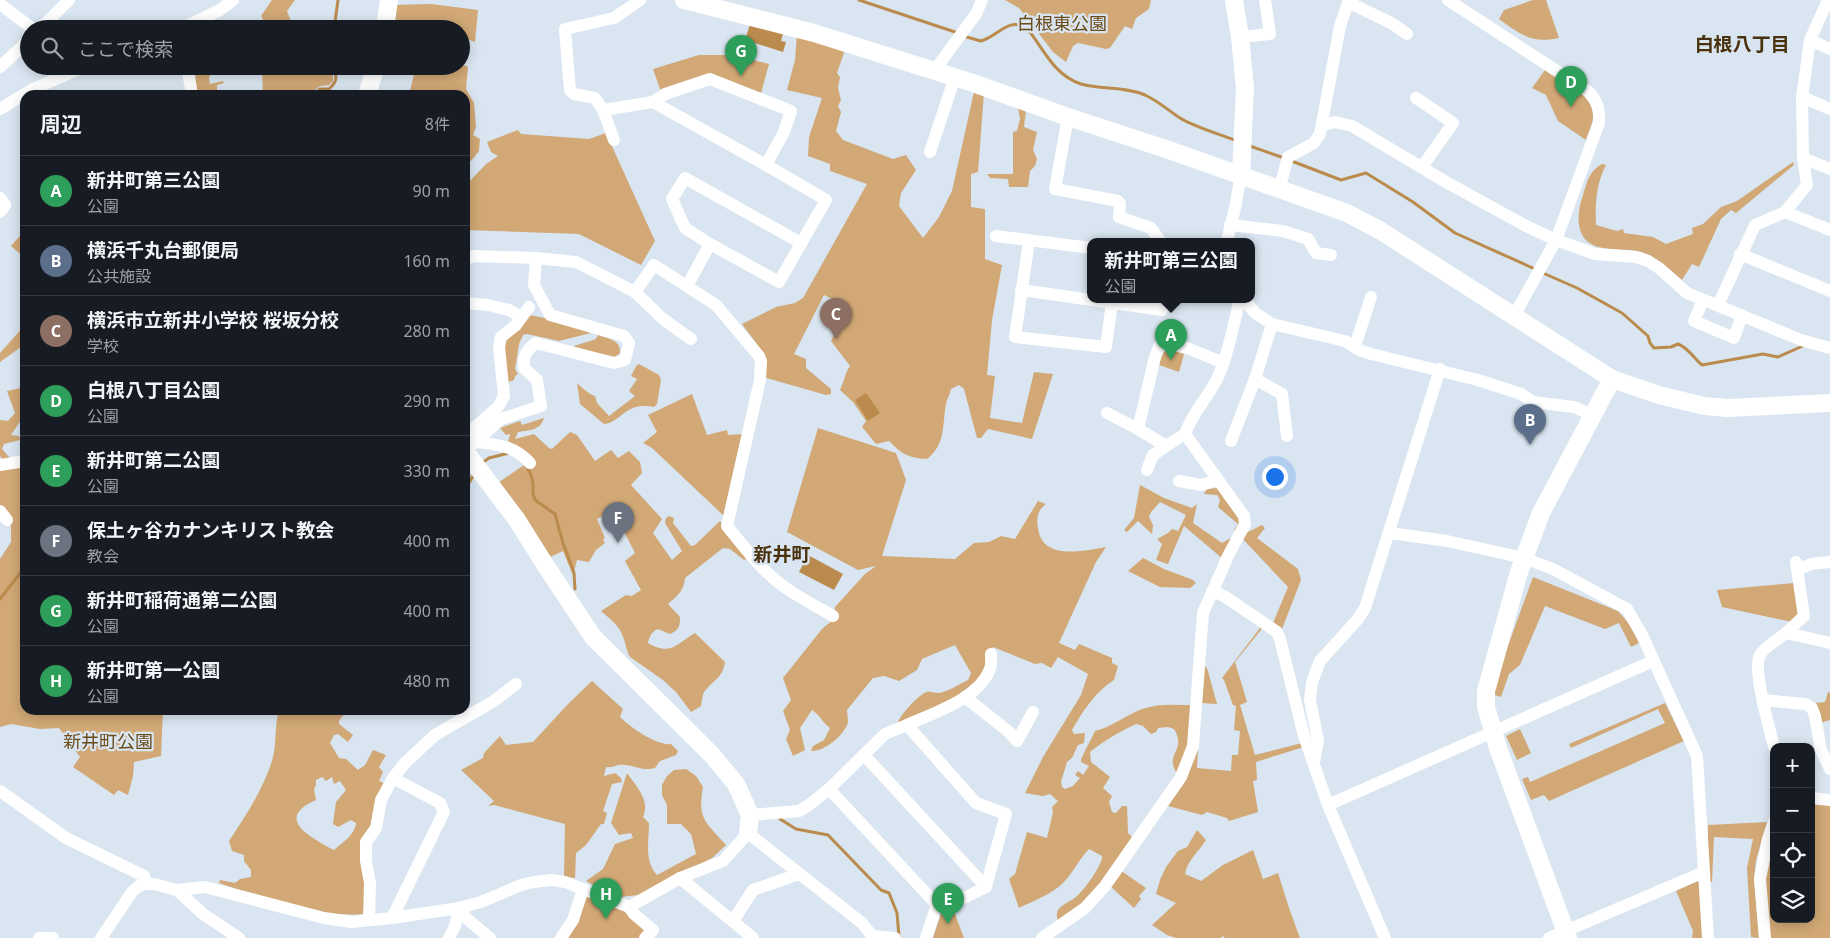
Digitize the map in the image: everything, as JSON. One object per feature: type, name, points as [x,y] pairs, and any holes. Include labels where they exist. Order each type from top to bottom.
[{"type":"street","points":[[49,20],[69,0]]},
{"type":"street","points":[[199,20],[220,10],[233,0]]},
{"type":"street","points":[[386,20],[389,0]]},
{"type":"street","points":[[614,140],[604,110],[595,98],[574,94],[570,90],[565,29],[614,18],[640,0]]},
{"type":"street","points":[[684,0],[814,33],[955,77],[1347,213],[1363,220],[1612,379],[1704,406],[1727,408],[1830,403]]},
{"type":"street","points":[[934,71],[976,14],[982,0]]},
{"type":"street","points":[[1228,238],[1241,175],[1245,88],[1234,0]]},
{"type":"street","points":[[1240,36],[1270,34],[1265,0]]},
{"type":"street","points":[[1448,0],[1581,86],[1594,97],[1598,106],[1599,123],[1556,240],[1514,316]]},
{"type":"street","points":[[1718,305],[1755,224],[1785,212],[1807,185],[1803,158],[1802,97],[1810,40],[1828,0]]},
{"type":"street","points":[[1279,190],[1288,157],[1314,143],[1320,134],[1340,26],[1349,1],[1393,24],[1407,34]]},
{"type":"street","points":[[0,4],[21,20]]},
{"type":"street","points":[[1810,40],[1830,49]]},
{"type":"street","points":[[0,67],[20,48]]},
{"type":"street","points":[[32,90],[66,75]]},
{"type":"street","points":[[189,75],[191,90]]},
{"type":"street","points":[[369,90],[373,75]]},
{"type":"street","points":[[930,152],[955,77]]},
{"type":"street","points":[[604,110],[653,102],[665,94],[710,79],[791,111],[784,132],[766,165]]},
{"type":"street","points":[[0,109],[20,97]]},
{"type":"street","points":[[1802,97],[1830,109]]},
{"type":"street","points":[[1416,98],[1453,123],[1422,166]]},
{"type":"street","points":[[653,102],[826,200],[779,282],[684,228],[672,199],[685,178],[801,243]]},
{"type":"street","points":[[1068,117],[1055,189],[1118,201],[1120,204],[1119,217],[1151,228],[1158,238]]},
{"type":"street","points":[[1323,125],[1336,122],[1352,126],[1446,182],[1556,240],[1595,254],[1636,257],[1648,261],[1659,268],[1687,293],[1801,340],[1830,348]]},
{"type":"street","points":[[1803,158],[1830,169]]},
{"type":"street","points":[[0,198],[5,205],[0,212]]},
{"type":"street","points":[[1785,212],[1830,230]]},
{"type":"street","points":[[1230,225],[1282,231],[1308,239],[1316,254],[1331,255]]},
{"type":"street","points":[[996,236],[1087,248]]},
{"type":"street","points":[[1029,241],[1015,337],[1106,347],[1112,303]]},
{"type":"street","points":[[687,286],[710,244]]},
{"type":"street","points":[[1740,254],[1830,290]]},
{"type":"street","points":[[470,257],[536,258],[576,262],[635,292],[663,319],[691,339]]},
{"type":"street","points":[[470,443],[501,419],[541,406],[537,380],[524,368],[523,360],[527,349],[536,343],[614,363],[625,360],[629,343],[624,336],[550,315],[534,284],[536,258]]},
{"type":"street","points":[[635,292],[654,265],[716,305],[738,329],[761,361],[760,380],[727,526],[748,552],[783,586],[833,616]]},
{"type":"street","points":[[1021,290],[1087,299]]},
{"type":"street","points":[[1354,346],[1370,297]]},
{"type":"street","points":[[1703,300],[1694,321],[1734,338],[1742,316]]},
{"type":"street","points":[[470,303],[488,304],[525,312],[516,325],[501,337],[499,346],[504,396],[470,442]]},
{"type":"street","points":[[1118,303],[1162,310],[1163,303]]},
{"type":"street","points":[[1147,470],[1153,454],[1185,434],[1189,421],[1216,380],[1224,364],[1239,303]]},
{"type":"street","points":[[1247,303],[1255,313],[1272,324],[1345,341],[1371,354],[1440,370],[1521,394],[1534,402],[1574,407],[1592,415]]},
{"type":"street","points":[[1231,441],[1255,379],[1272,324]]},
{"type":"street","points":[[1138,429],[1161,342],[1187,348],[1224,364]]},
{"type":"street","points":[[1314,762],[1318,740],[1310,700],[1312,682],[1320,661],[1365,608],[1440,370]]},
{"type":"street","points":[[1255,379],[1282,394],[1287,436]]},
{"type":"street","points":[[1567,934],[1493,732],[1486,708],[1486,690],[1524,558],[1542,513],[1612,379]]},
{"type":"street","points":[[1106,413],[1166,446]]},
{"type":"street","points":[[1042,938],[1085,908],[1105,886],[1182,777],[1193,746],[1203,613],[1245,524],[1244,516],[1185,434]]},
{"type":"street","points":[[470,445],[503,446],[520,452],[530,463]]},
{"type":"street","points":[[470,448],[593,637],[725,769],[736,784],[749,824],[799,874],[862,923],[873,937],[894,938]]},
{"type":"street","points":[[0,465],[20,462]]},
{"type":"street","points":[[1180,481],[1201,485],[1218,480]]},
{"type":"street","points":[[0,512],[7,520],[0,520]]},
{"type":"street","points":[[1390,533],[1447,541],[1524,558],[1553,569],[1626,609],[1642,636],[1697,756],[1708,938]]},
{"type":"street","points":[[1773,743],[1757,663],[1760,654],[1804,616],[1796,566],[1830,562]]},
{"type":"street","points":[[1212,591],[1224,596],[1277,632],[1304,736],[1328,805],[1385,938]]},
{"type":"street","points":[[1786,633],[1830,643]]},
{"type":"street","points":[[629,907],[680,878],[723,861],[749,824],[799,811],[829,789],[885,734],[974,691],[985,679],[991,668],[991,654]]},
{"type":"street","points":[[1328,805],[1653,661]]},
{"type":"street","points":[[470,714],[516,684]]},
{"type":"street","points":[[965,697],[1009,732],[1017,741],[1033,712]]},
{"type":"street","points":[[1763,700],[1805,704],[1812,708],[1821,750],[1830,770]]},
{"type":"street","points":[[369,920],[370,883],[366,861],[366,842],[376,828],[381,800],[393,778],[405,763],[435,735],[469,715]]},
{"type":"street","points":[[907,725],[976,803],[1006,814],[986,887],[966,897],[937,905]]},
{"type":"street","points":[[864,755],[986,887]]},
{"type":"street","points":[[392,918],[444,812],[440,803],[393,778]]},
{"type":"street","points":[[829,789],[937,905]]},
{"type":"street","points":[[0,791],[66,838],[144,876],[146,884]]},
{"type":"street","points":[[1815,798],[1830,800]]},
{"type":"street","points":[[1765,938],[1760,879],[1770,833]]},
{"type":"street","points":[[1549,938],[1567,934],[1704,872]]},
{"type":"street","points":[[733,921],[753,890],[799,874]]},
{"type":"street","points":[[680,878],[753,938]]},
{"type":"street","points":[[101,938],[132,892],[138,886],[146,884],[154,884],[177,890],[205,887],[324,918],[351,922],[459,908],[481,902],[534,882],[550,880],[565,882],[629,907],[649,934],[663,938]]},
{"type":"street","points":[[562,938],[572,920],[583,889]]},
{"type":"street","points":[[177,890],[203,914],[239,938]]},
{"type":"street","points":[[926,938],[937,905]]},
{"type":"street","points":[[449,938],[455,926],[459,908]]},
{"type":"street","points":[[459,908],[466,918],[490,938]]},
{"type":"street","points":[[39,938],[53,938]]},
{"type":"green space","points":[[272,0],[295,0],[287,11],[290,20],[263,20],[261,16]]},
{"type":"green space","name":"白根東公園","points":[[1005,0],[1151,0],[1149,9],[1136,18],[1132,29],[1125,26],[1110,48],[1106,49],[1078,43],[1073,46],[1066,62],[1053,52],[1019,8]]},
{"type":"green space","points":[[1533,0],[1546,0],[1559,38],[1550,40],[1534,39],[1520,33],[1499,19],[1504,10]]},
{"type":"green space","points":[[431,4],[478,10],[475,42],[470,40],[470,20],[392,20],[394,5]]},
{"type":"green space","points":[[797,34],[845,50],[837,73],[840,77],[838,88],[841,100],[838,106],[841,112],[836,131],[843,140],[893,159],[906,155],[916,170],[901,193],[899,206],[923,238],[939,217],[952,191],[974,92],[984,92],[978,172],[971,174],[971,207],[985,209],[985,259],[1002,265],[992,320],[987,375],[995,376],[990,418],[1022,423],[1034,372],[1053,374],[1032,439],[988,429],[981,438],[977,438],[964,389],[959,385],[951,389],[946,404],[940,441],[927,459],[915,458],[906,454],[889,441],[876,444],[862,427],[866,421],[853,402],[840,390],[850,366],[831,341],[849,307],[824,295],[794,354],[806,359],[806,368],[831,389],[831,394],[826,395],[763,377],[757,344],[742,324],[776,307],[795,303],[803,298],[867,184],[830,171],[830,164],[808,156],[809,137],[822,98],[787,90],[795,60]]},
{"type":"green space","points":[[699,55],[733,55],[769,64],[761,93],[711,74],[661,92],[653,69]]},
{"type":"green space","points":[[1545,70],[1576,89],[1589,102],[1593,118],[1586,140],[1558,121],[1546,95],[1532,88]]},
{"type":"green space","points":[[195,75],[210,75],[210,84],[223,81],[224,83],[217,85],[217,90],[197,90]]},
{"type":"green space","points":[[262,75],[333,76],[333,81],[329,85],[320,86],[315,90],[263,90]]},
{"type":"green space","points":[[414,75],[467,75],[467,90],[410,90]]},
{"type":"green space","points":[[470,96],[474,103],[476,127],[473,135],[480,139],[479,151],[471,161]]},
{"type":"green space","points":[[1018,108],[1026,110],[1024,127],[1037,132],[1033,150],[1037,159],[1035,166],[1030,171],[1028,187],[1009,187],[1008,179],[990,178],[987,174],[1013,174],[1013,132],[1017,131],[1020,119]]},
{"type":"green space","points":[[518,130],[521,134],[589,139],[606,133],[655,241],[641,265],[579,234],[470,230],[470,181],[486,164],[498,156],[491,152],[487,142]]},
{"type":"green space","points":[[1793,162],[1794,165],[1736,213],[1731,210],[1721,219],[1699,267],[1692,264],[1682,280],[1663,264],[1647,254],[1595,246],[1583,237],[1580,231],[1579,209],[1586,186],[1591,173],[1602,164],[1606,165],[1600,179],[1597,194],[1596,225],[1617,231],[1623,229],[1624,233],[1653,237],[1666,244],[1693,234],[1692,228],[1703,224],[1721,207],[1737,201]]},
{"type":"green space","points":[[20,236],[20,254],[11,246]]},
{"type":"green space","points":[[529,315],[550,319],[591,333],[559,341],[527,334],[523,335],[519,344],[515,369],[518,374],[514,380],[506,383],[503,344]]},
{"type":"green space","points":[[20,331],[20,348],[0,362],[0,353]]},
{"type":"green space","points":[[598,335],[610,339],[619,345],[620,353],[614,358],[573,349],[574,346],[596,339]]},
{"type":"green space","points":[[1169,349],[1184,354],[1179,372],[1159,365],[1162,354]]},
{"type":"green space","points":[[639,364],[659,375],[661,380],[657,404],[654,407],[636,407],[612,422],[604,424],[580,404],[577,383],[595,396],[597,403],[609,416],[635,396],[629,391],[637,379],[631,376]]},
{"type":"green space","points":[[20,388],[20,422],[11,435],[19,436],[20,440],[4,444],[2,449],[10,458],[4,461],[0,456],[0,420],[8,421],[15,413],[7,391]]},
{"type":"green space","points":[[692,394],[707,435],[727,430],[728,435],[744,434],[724,515],[652,448],[643,443],[657,432],[648,415]]},
{"type":"green space","points":[[544,418],[537,428],[518,432],[515,439],[534,434],[552,449],[570,432],[577,435],[595,461],[611,450],[618,458],[629,451],[640,462],[642,473],[631,485],[662,519],[653,533],[672,560],[682,551],[665,523],[666,518],[669,516],[674,518],[673,523],[691,546],[695,545],[720,521],[748,558],[744,560],[730,549],[723,548],[685,578],[682,590],[668,604],[680,617],[678,627],[670,634],[658,629],[652,633],[649,639],[648,643],[662,649],[668,649],[695,633],[725,662],[720,675],[704,692],[701,706],[691,712],[676,692],[663,680],[630,657],[622,633],[614,622],[601,611],[626,595],[632,596],[641,590],[625,561],[635,553],[616,516],[606,521],[603,516],[597,519],[605,538],[603,539],[605,543],[596,550],[589,562],[577,560],[573,575],[563,551],[546,559],[499,482],[524,465],[526,469],[532,464],[507,446],[510,434],[506,435],[500,428],[520,421],[522,425]]},
{"type":"green space","points":[[818,428],[896,453],[906,480],[882,556],[955,559],[974,543],[989,542],[1001,536],[1015,539],[1038,501],[1046,504],[1039,511],[1037,520],[1041,538],[1047,545],[1055,550],[1065,551],[1106,547],[1096,562],[1059,643],[1075,650],[1079,644],[1112,658],[1112,663],[1118,666],[1114,680],[1095,696],[1072,730],[1074,734],[1085,733],[1084,743],[1078,745],[1072,758],[1067,762],[1061,782],[1062,787],[1065,789],[1073,786],[1080,778],[1075,775],[1078,771],[1083,775],[1089,766],[1081,762],[1081,759],[1095,731],[1148,707],[1193,705],[1191,746],[1176,772],[1173,760],[1178,742],[1177,736],[1174,729],[1168,727],[1158,728],[1156,732],[1151,734],[1143,726],[1136,724],[1112,736],[1090,752],[1091,762],[1110,777],[1103,788],[1112,796],[1109,802],[1112,812],[1116,813],[1122,806],[1127,806],[1128,833],[1133,838],[1096,890],[1078,908],[1058,922],[1058,910],[1075,898],[1084,888],[1096,871],[1102,856],[1089,849],[1059,887],[1019,908],[1009,879],[1015,874],[1027,832],[1047,838],[1053,812],[1052,807],[1058,801],[1050,794],[1043,796],[1025,793],[1043,757],[1081,695],[1088,674],[1058,657],[1051,668],[1042,663],[1035,664],[993,647],[987,655],[984,670],[978,680],[948,703],[898,723],[906,711],[923,694],[950,690],[968,680],[971,673],[955,645],[922,659],[917,670],[899,681],[884,676],[873,678],[847,710],[848,722],[843,732],[828,746],[816,751],[811,751],[813,746],[824,740],[830,728],[812,710],[800,728],[805,750],[793,756],[786,739],[790,730],[783,711],[791,700],[783,678],[822,629],[834,619],[835,607],[865,574],[876,566],[858,570],[787,532]]},
{"type":"green space","name":"新井町公園","points":[[20,465],[20,715],[163,715],[161,756],[134,762],[133,776],[128,795],[118,790],[114,795],[73,767],[80,757],[59,728],[40,729],[11,724],[0,727],[0,559],[11,542],[11,525],[0,507],[0,467]]},
{"type":"green space","points":[[1140,485],[1164,498],[1192,508],[1197,504],[1193,523],[1222,543],[1232,539],[1223,559],[1184,526],[1168,564],[1156,560],[1162,544],[1157,539],[1172,529],[1178,531],[1186,515],[1160,502],[1149,517],[1153,525],[1152,534],[1138,521],[1127,532],[1124,530],[1134,518]]},
{"type":"green space","points":[[1218,488],[1241,517],[1237,532],[1234,530],[1238,524],[1218,507],[1220,500],[1217,495],[1204,494],[1207,489]]},
{"type":"green space","points":[[1262,525],[1265,528],[1257,538],[1298,569],[1301,580],[1282,629],[1273,623],[1288,587],[1240,536]]},
{"type":"green space","points":[[1143,558],[1196,583],[1190,588],[1160,587],[1128,571]]},
{"type":"green space","points":[[1533,577],[1618,611],[1631,626],[1639,643],[1631,647],[1619,623],[1605,629],[1545,606],[1520,665],[1509,674],[1501,697],[1495,695],[1493,687]]},
{"type":"green space","points":[[1794,583],[1801,615],[1792,622],[1722,607],[1717,590]]},
{"type":"green space","points":[[1263,624],[1265,625],[1235,662],[1247,702],[1240,705],[1255,755],[1306,742],[1307,746],[1256,762],[1257,780],[1253,781],[1258,812],[1229,821],[1227,818],[1207,812],[1202,815],[1168,806],[1198,748],[1197,768],[1231,771],[1232,755],[1238,755],[1240,731],[1234,730],[1236,706],[1233,705],[1222,678]]},
{"type":"green space","points":[[1203,665],[1207,668],[1217,704],[1201,703]]},
{"type":"green space","points":[[592,681],[623,709],[620,717],[624,721],[651,739],[671,744],[678,751],[676,755],[660,761],[655,768],[646,769],[627,765],[606,767],[604,776],[615,773],[621,778],[622,782],[612,784],[603,811],[607,813],[604,824],[601,824],[586,845],[576,853],[575,878],[564,877],[565,824],[494,805],[488,806],[494,801],[461,770],[483,758],[484,753],[500,736],[506,745],[533,742]]},
{"type":"green space","points":[[1828,692],[1830,693],[1830,720],[1820,723],[1815,703],[1825,702]]},
{"type":"green space","points":[[1665,703],[1684,741],[1549,801],[1544,795],[1531,800],[1522,779],[1528,777],[1530,782],[1665,723],[1658,709],[1571,748],[1569,744]]},
{"type":"green space","points":[[277,715],[343,715],[339,724],[353,735],[348,742],[338,734],[334,735],[330,743],[339,758],[346,759],[358,770],[365,765],[373,750],[386,755],[379,767],[383,772],[379,781],[386,784],[374,827],[364,842],[369,884],[363,914],[326,913],[308,910],[219,883],[220,880],[235,883],[240,879],[251,877],[251,870],[244,861],[244,855],[232,851],[229,841],[254,802],[274,755]],"holes":[[[322,777],[326,781],[332,777],[334,784],[340,781],[346,790],[336,802],[333,824],[338,827],[351,820],[356,823],[351,835],[334,850],[306,833],[300,827],[296,818],[302,808],[316,800],[314,789],[316,780]]]},
{"type":"green space","points":[[1520,729],[1531,753],[1517,760],[1506,736]]},
{"type":"green space","points":[[686,769],[696,776],[703,787],[701,807],[705,820],[726,845],[712,858],[639,895],[621,897],[586,881],[603,869],[615,844],[633,838],[631,833],[619,835],[611,823],[627,773],[644,799],[645,811],[643,817],[649,823],[648,844],[650,864],[657,875],[696,854],[691,834],[681,824],[667,824],[667,805],[662,795],[662,785],[667,776],[674,770]]},
{"type":"green space","points":[[1815,802],[1830,803],[1830,938],[1769,938],[1765,875],[1770,849],[1770,923],[1815,923]]},
{"type":"green space","points":[[1767,822],[1756,860],[1754,878],[1759,938],[1751,937],[1747,868],[1753,839],[1714,837],[1712,882],[1708,882],[1708,825]]},
{"type":"green space","points":[[1197,830],[1206,840],[1191,860],[1185,874],[1201,881],[1223,865],[1253,850],[1263,879],[1278,873],[1300,938],[1225,938],[1223,936],[1221,938],[1176,938],[1167,935],[1152,925],[1176,903],[1156,894],[1160,880],[1166,867],[1178,851],[1187,847]]},
{"type":"green space","points":[[1120,870],[1146,888],[1139,896],[1141,899],[1134,908],[1109,885]]},
{"type":"green space","points":[[1697,881],[1701,883],[1704,938],[1692,938],[1693,931],[1676,891]]},
{"type":"green space","points":[[585,896],[625,909],[646,933],[641,938],[568,938]]},
{"type":"green space","points":[[952,906],[964,938],[933,938],[942,910]]},
{"type":"shaded area","points":[[750,24],[783,34],[781,41],[786,42],[783,52],[745,40]]},
{"type":"shaded area","points":[[866,393],[880,413],[868,421],[855,400]]},
{"type":"shaded area","points":[[808,555],[843,574],[834,590],[799,572]]},
{"type":"waterway","points":[[335,20],[338,0]]},
{"type":"waterway","points":[[859,0],[958,33]]},
{"type":"waterway","points":[[963,36],[981,41],[1008,26],[1019,25],[1026,27],[1049,60],[1071,80],[1089,86],[1137,92],[1159,103],[1186,121],[1237,141]]},
{"type":"waterway","points":[[319,90],[329,89],[334,84],[336,75]]},
{"type":"waterway","points":[[1247,145],[1284,158]]},
{"type":"waterway","points":[[1289,160],[1341,180],[1366,173],[1413,202],[1455,233],[1535,269]]},
{"type":"waterway","points":[[1543,273],[1577,288],[1622,313],[1648,336],[1654,348],[1671,347],[1678,344],[1702,365],[1763,354],[1778,357],[1805,345]]},
{"type":"waterway","points":[[482,463],[489,458],[509,453]]},
{"type":"waterway","points":[[526,465],[531,475],[535,500],[555,514],[574,573],[575,589]]},
{"type":"waterway","points":[[470,481],[474,474]]},
{"type":"waterway","points":[[0,599],[20,573]]},
{"type":"waterway","points":[[780,819],[796,829],[828,835],[881,890],[889,893],[897,913],[899,937]]},
{"type":"place","name":"新井町稲荷通第二公園","points":[[741,76]]},
{"type":"place","name":"白根八丁目公園","points":[[1571,107]]},
{"type":"place","name":"横浜市立新井小学校 桜坂分校","points":[[836,339]]},
{"type":"place","name":"新井町第三公園","points":[[1171,360]]},
{"type":"place","name":"横浜千丸台郵便局","points":[[1530,445]]},
{"type":"place","name":"保土ヶ谷カナンキリスト教会","points":[[618,543]]},
{"type":"place","name":"新井町第一公園","points":[[606,919]]},
{"type":"place","name":"新井町第二公園","points":[[948,924]]},
{"type":"district","name":"白根八丁目","points":[[1742,44]]},
{"type":"district","name":"新井町","points":[[782,554]]}]
